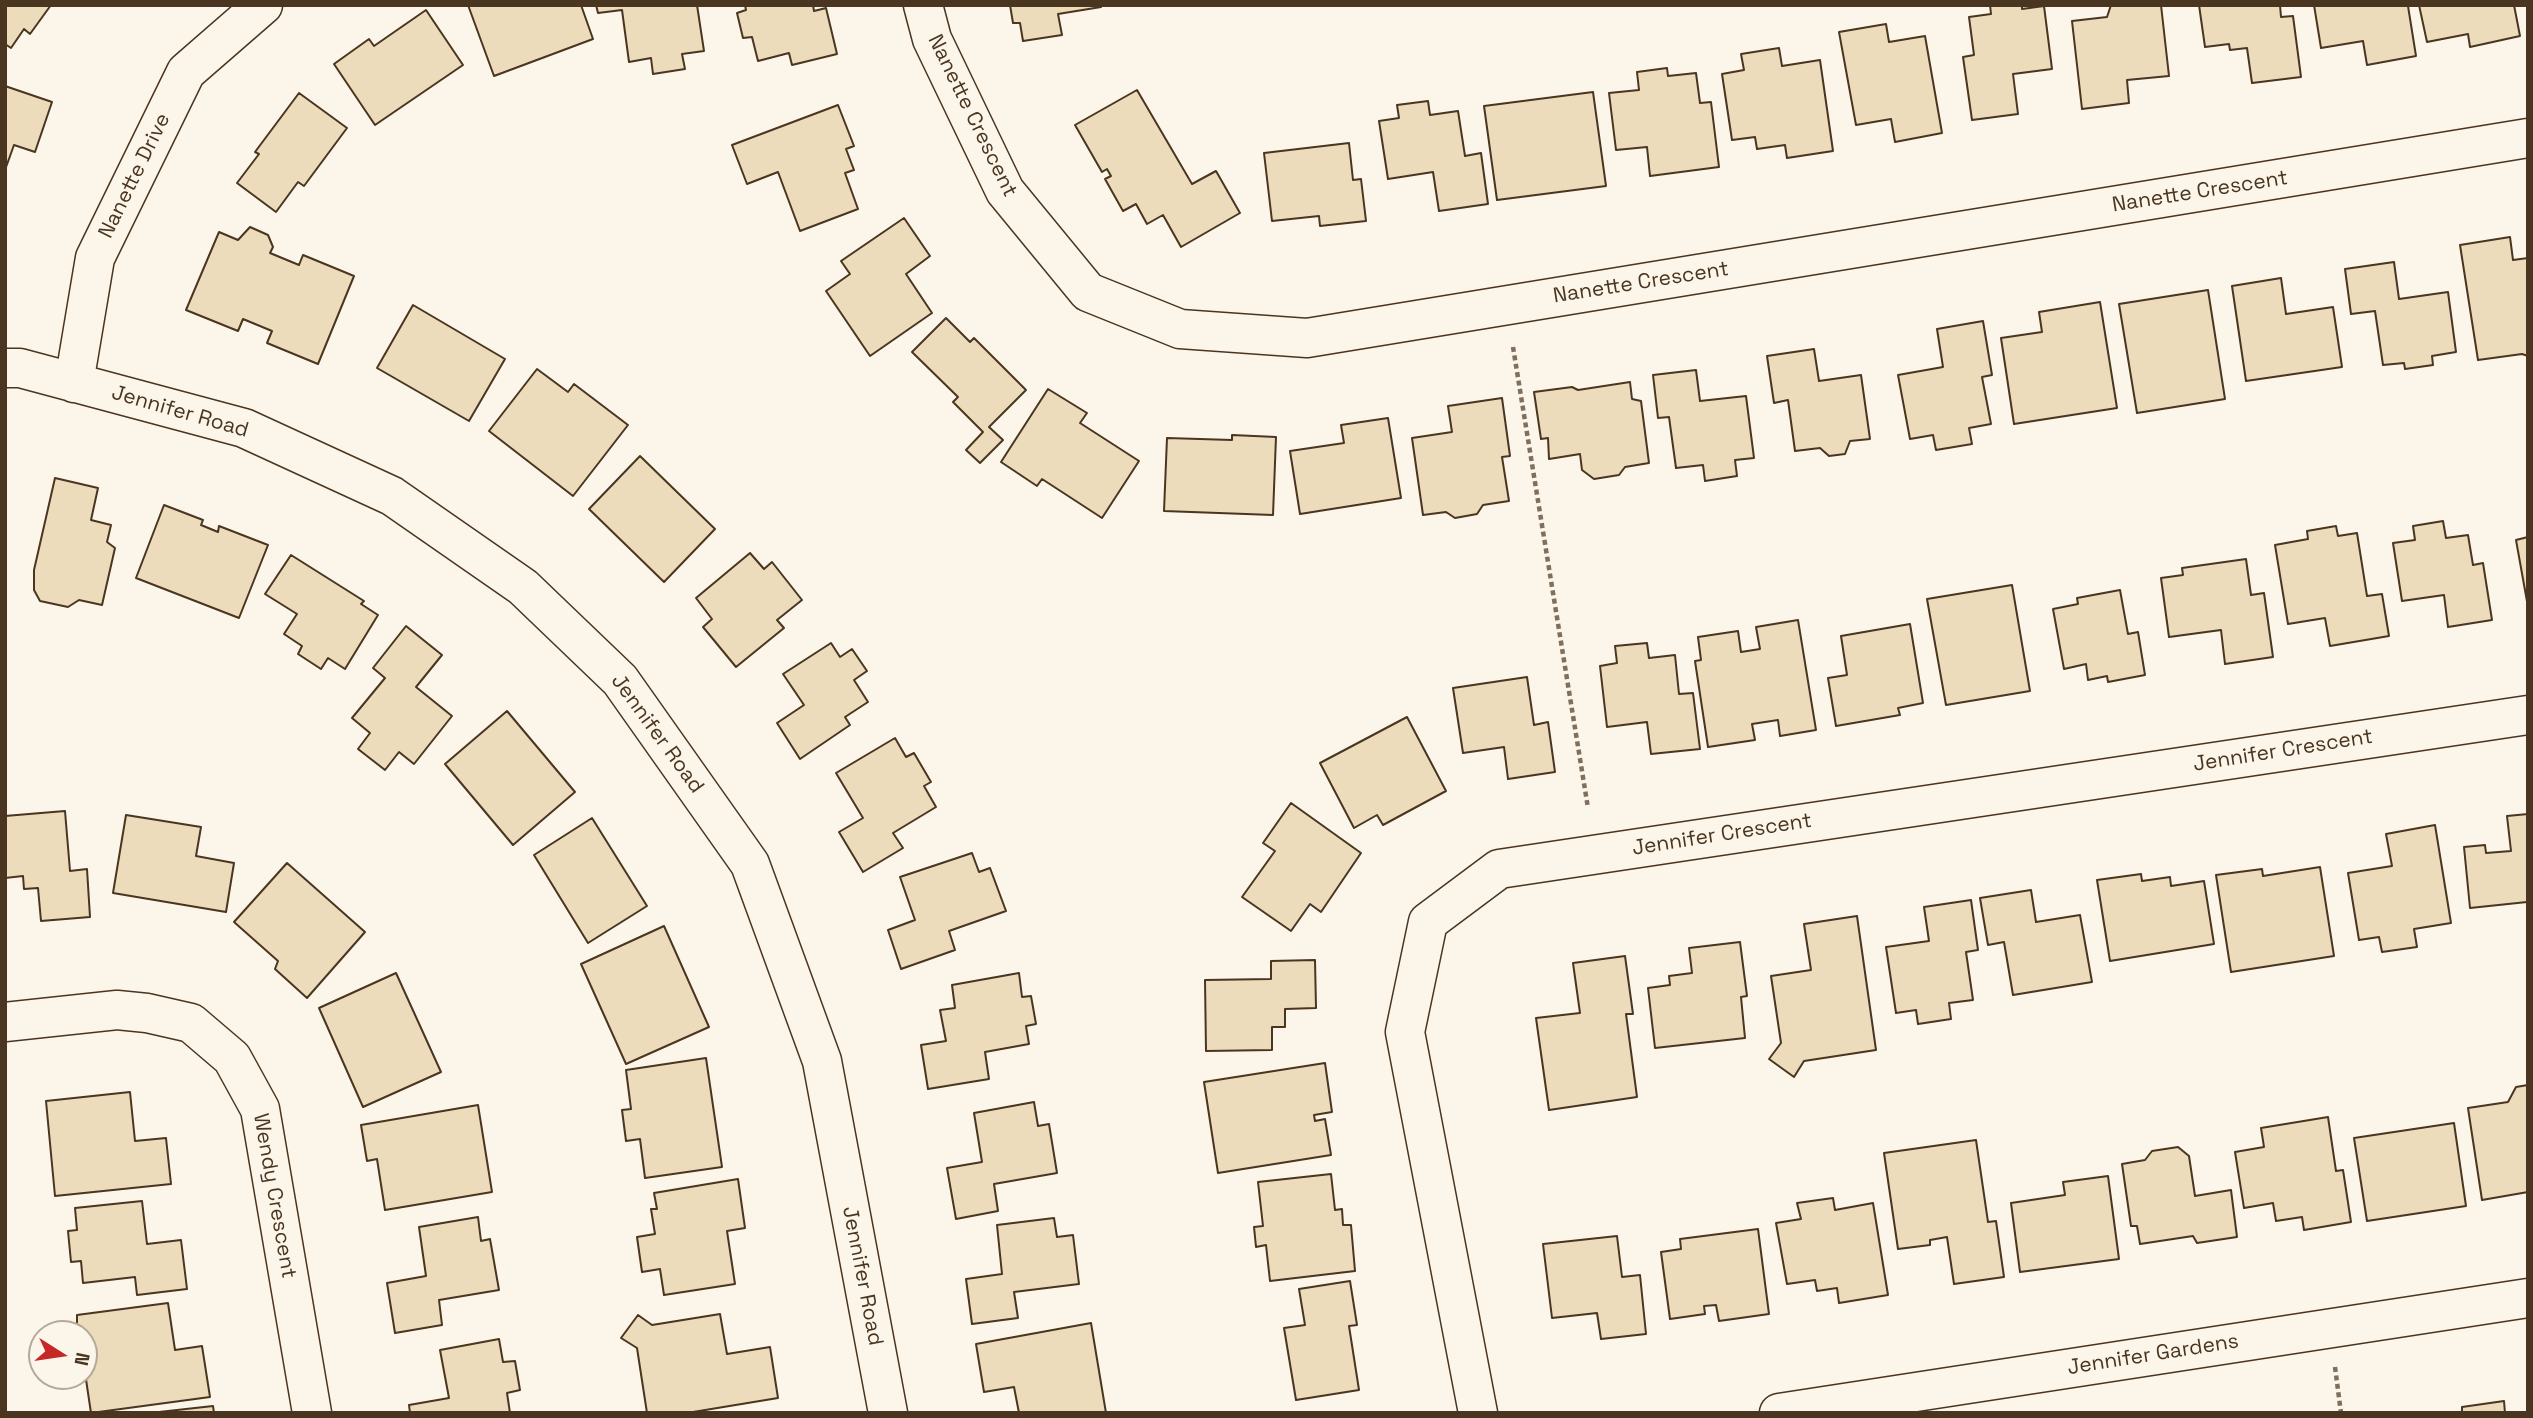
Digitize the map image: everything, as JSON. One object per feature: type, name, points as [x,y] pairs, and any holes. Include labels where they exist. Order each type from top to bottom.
[{"type":"street","name":"Nanette Drive","points":[[74,383],[96,258],[186,72],[263,5]]},
{"type":"street","name":"Nanette Crescent","points":[[923,5],[932,38],[1005,191],[1088,292],[1180,329],[1307,338],[2528,138]]},
{"type":"street","name":"Jennifer Road","points":[[5,368],[20,368],[244,428],[392,496],[523,587],[620,680],[750,864],[760,890],[822,1061],[888,1413]]},
{"type":"street","name":"Jennifer Crescent","points":[[1478,1413],[1405,1032],[1428,922],[1499,869],[2528,715]]},
{"type":"street","name":"Wendy Crescent","points":[[5,1023],[117,1010],[146,1013],[191,1023],[232,1058],[260,1109],[312,1413]]},
{"type":"street","name":"Jennifer Gardens","points":[[1779,1413],[2528,1298]]},
{"type":"path","points":[[1512,342],[1588,808]]},
{"type":"building","points":[[5,5],[51,5],[30,34],[24,29],[11,48],[5,44]]},
{"type":"building","points":[[468,5],[581,5],[593,39],[494,76]]},
{"type":"building","points":[[596,5],[697,5],[704,51],[682,54],[685,69],[653,74],[651,58],[629,62],[622,10],[598,13]]},
{"type":"building","points":[[745,5],[813,5],[814,11],[826,8],[837,54],[792,65],[789,53],[758,61],[752,37],[743,38],[737,13],[746,10]]},
{"type":"building","points":[[1010,5],[1101,7],[1058,14],[1062,35],[1023,41],[1020,23],[1013,23]]},
{"type":"building","points":[[1990,5],[2022,5],[2022,9],[2044,6],[2052,69],[2013,74],[2018,114],[1972,120],[1963,57],[1974,55],[1969,17],[1991,14]]},
{"type":"building","points":[[2111,5],[2161,5],[2169,76],[2127,80],[2129,103],[2082,109],[2072,21],[2107,17]]},
{"type":"building","points":[[2199,5],[2280,5],[2281,17],[2293,16],[2301,77],[2252,83],[2247,48],[2230,50],[2229,44],[2205,47]]},
{"type":"building","points":[[2314,5],[2408,6],[2416,56],[2367,65],[2363,41],[2321,48]]},
{"type":"building","points":[[2419,5],[2514,5],[2520,36],[2470,47],[2468,34],[2427,42]]},
{"type":"building","points":[[426,10],[463,65],[375,125],[334,64],[369,39],[374,46]]},
{"type":"building","points":[[1886,24],[1889,42],[1925,36],[1942,133],[1895,142],[1891,119],[1856,125],[1839,32]]},
{"type":"building","points":[[1779,48],[1782,66],[1820,60],[1833,151],[1787,158],[1785,145],[1757,149],[1755,137],[1732,140],[1722,74],[1744,70],[1741,54]]},
{"type":"building","points":[[1667,68],[1668,76],[1696,73],[1700,103],[1711,102],[1719,167],[1650,176],[1647,147],[1616,150],[1609,93],[1639,90],[1637,72]]},
{"type":"building","points":[[5,86],[52,102],[35,152],[14,145],[5,170]]},
{"type":"building","points":[[1137,90],[1192,184],[1216,171],[1240,213],[1181,247],[1163,215],[1147,224],[1136,204],[1123,211],[1105,179],[1111,176],[1107,169],[1102,172],[1075,125]]},
{"type":"building","points":[[1593,92],[1606,186],[1497,200],[1484,106]]},
{"type":"building","points":[[299,93],[347,128],[304,186],[298,182],[276,212],[237,183],[259,154],[255,152]]},
{"type":"building","points":[[1428,101],[1430,115],[1458,111],[1465,156],[1481,153],[1488,204],[1439,211],[1433,172],[1388,179],[1379,121],[1399,118],[1397,105]]},
{"type":"building","points":[[838,105],[854,146],[846,149],[854,170],[845,173],[858,209],[800,231],[778,172],[747,184],[732,145]]},
{"type":"building","points":[[1349,143],[1353,180],[1361,179],[1366,221],[1320,226],[1319,216],[1272,221],[1264,153]]},
{"type":"building","points":[[904,218],[930,256],[906,274],[932,313],[870,356],[826,291],[850,274],[841,261]]},
{"type":"building","points":[[250,227],[268,235],[273,247],[270,253],[299,265],[303,255],[354,276],[318,364],[267,343],[272,331],[243,319],[238,331],[186,310],[219,232],[238,240]]},
{"type":"building","points":[[2510,237],[2513,260],[2528,258],[2528,356],[2522,354],[2478,360],[2460,245]]},
{"type":"building","points":[[2394,262],[2399,299],[2448,292],[2456,352],[2432,356],[2433,365],[2405,369],[2404,363],[2383,365],[2375,311],[2351,314],[2345,269]]},
{"type":"building","points":[[2281,278],[2286,314],[2333,307],[2342,367],[2246,381],[2232,286]]},
{"type":"building","points":[[2208,290],[2225,399],[2137,413],[2119,304]]},
{"type":"building","points":[[2100,302],[2117,408],[2014,424],[2001,338],[2042,332],[2039,312]]},
{"type":"building","points":[[413,305],[505,359],[469,421],[377,368]]},
{"type":"building","points":[[946,318],[970,342],[974,338],[1026,390],[989,427],[1003,440],[980,463],[966,450],[983,432],[953,402],[958,397],[912,352]]},
{"type":"building","points":[[1983,321],[1992,375],[1982,377],[1991,424],[1969,428],[1972,444],[1936,450],[1933,435],[1910,439],[1898,375],[1943,367],[1937,329]]},
{"type":"building","points":[[1814,349],[1819,381],[1861,375],[1870,439],[1850,441],[1845,454],[1829,456],[1820,448],[1795,451],[1788,400],[1774,403],[1767,356]]},
{"type":"building","points":[[537,369],[568,392],[574,384],[628,425],[573,496],[489,431]]},
{"type":"building","points":[[1696,370],[1700,401],[1746,396],[1754,458],[1735,460],[1737,476],[1705,481],[1703,465],[1676,468],[1669,417],[1658,418],[1653,375]]},
{"type":"building","points":[[1630,382],[1632,399],[1641,401],[1649,463],[1625,467],[1619,475],[1594,479],[1582,470],[1580,454],[1549,459],[1548,438],[1541,439],[1534,392],[1572,387],[1578,390]]},
{"type":"building","points":[[1048,389],[1087,413],[1080,423],[1139,461],[1102,518],[1042,479],[1037,486],[1001,462]]},
{"type":"building","points":[[1502,398],[1510,456],[1502,457],[1509,501],[1483,505],[1477,514],[1455,518],[1446,512],[1423,515],[1412,438],[1452,432],[1448,406]]},
{"type":"building","points":[[1388,418],[1401,498],[1300,514],[1290,451],[1344,443],[1341,425]]},
{"type":"building","points":[[1232,435],[1276,437],[1273,515],[1164,511],[1167,438],[1232,440]]},
{"type":"building","points":[[640,456],[715,529],[664,582],[589,509]]},
{"type":"building","points":[[55,478],[98,488],[91,520],[111,525],[107,542],[115,548],[102,605],[79,600],[68,607],[40,601],[34,590],[34,570]]},
{"type":"building","points":[[164,505],[203,520],[201,525],[218,532],[219,526],[268,545],[239,618],[136,578]]},
{"type":"building","points":[[2443,521],[2446,538],[2468,535],[2473,565],[2483,563],[2492,620],[2448,627],[2444,595],[2402,601],[2393,543],[2415,540],[2413,526]]},
{"type":"building","points":[[2336,526],[2338,536],[2357,533],[2367,596],[2382,594],[2389,636],[2330,646],[2325,618],[2288,624],[2275,545],[2308,539],[2307,531]]},
{"type":"building","points":[[2528,537],[2528,607],[2516,540]]},
{"type":"building","points":[[750,553],[764,569],[772,562],[802,600],[777,620],[784,628],[736,667],[703,627],[712,619],[696,598]]},
{"type":"building","points":[[291,555],[364,601],[361,604],[378,615],[345,669],[328,658],[321,669],[298,654],[302,646],[284,634],[297,614],[265,594]]},
{"type":"building","points":[[2246,559],[2251,595],[2264,593],[2273,657],[2225,664],[2221,630],[2169,637],[2161,578],[2183,575],[2182,568]]},
{"type":"building","points":[[2012,585],[2030,691],[1946,705],[1927,599]]},
{"type":"building","points":[[2120,590],[2128,634],[2138,632],[2145,675],[2108,682],[2107,676],[2088,680],[2086,664],[2064,669],[2053,609],[2078,604],[2077,598]]},
{"type":"building","points":[[1798,620],[1816,730],[1780,736],[1778,720],[1752,724],[1755,740],[1708,747],[1695,661],[1701,660],[1698,637],[1738,631],[1741,652],[1760,649],[1756,627]]},
{"type":"building","points":[[1910,624],[1923,703],[1898,708],[1900,715],[1836,726],[1828,678],[1847,675],[1841,636]]},
{"type":"building","points":[[406,626],[442,655],[416,687],[452,716],[414,764],[399,752],[385,770],[358,749],[370,733],[352,718],[385,678],[373,668]]},
{"type":"building","points":[[831,643],[840,657],[852,649],[867,671],[854,680],[868,702],[845,717],[850,725],[800,759],[777,723],[804,705],[783,674]]},
{"type":"building","points":[[1647,643],[1649,658],[1675,655],[1679,694],[1693,693],[1700,749],[1651,754],[1647,722],[1607,727],[1600,666],[1617,663],[1615,646]]},
{"type":"building","points":[[1527,677],[1534,725],[1548,722],[1555,772],[1508,779],[1504,747],[1463,753],[1453,688]]},
{"type":"building","points":[[507,711],[575,792],[513,845],[445,764]]},
{"type":"building","points":[[1407,717],[1446,791],[1383,825],[1377,815],[1354,828],[1320,763]]},
{"type":"building","points":[[895,738],[906,757],[914,753],[931,782],[924,786],[936,807],[893,833],[903,848],[863,872],[839,832],[863,818],[836,773]]},
{"type":"building","points":[[1291,803],[1361,853],[1321,912],[1310,904],[1291,931],[1242,897],[1275,851],[1263,843]]},
{"type":"building","points":[[65,811],[70,871],[87,869],[90,917],[41,921],[38,888],[24,889],[23,876],[5,878],[5,816]]},
{"type":"building","points":[[2528,814],[2528,910],[2527,902],[2470,908],[2464,847],[2485,845],[2486,853],[2511,851],[2507,816]]},
{"type":"building","points":[[126,815],[201,827],[196,856],[234,863],[226,912],[113,893]]},
{"type":"building","points":[[592,818],[647,906],[588,943],[534,855]]},
{"type":"building","points":[[2435,825],[2451,923],[2414,929],[2417,947],[2382,952],[2379,937],[2359,940],[2348,873],[2392,866],[2386,834]]},
{"type":"building","points":[[972,853],[979,872],[990,868],[1006,911],[949,931],[955,950],[901,969],[888,930],[915,920],[900,877]]},
{"type":"building","points":[[287,863],[365,932],[307,998],[275,969],[278,961],[234,922]]},
{"type":"building","points":[[2320,867],[2334,956],[2231,972],[2216,875],[2262,869],[2263,876]]},
{"type":"building","points":[[2141,874],[2142,881],[2170,877],[2171,886],[2204,881],[2214,944],[2110,961],[2097,880]]},
{"type":"building","points":[[2031,890],[2036,922],[2080,915],[2092,982],[2013,995],[2004,942],[1988,945],[1980,898]]},
{"type":"building","points":[[1971,900],[1978,950],[1966,952],[1973,1000],[1949,1003],[1951,1019],[1918,1024],[1916,1010],[1896,1013],[1886,947],[1929,941],[1924,907]]},
{"type":"building","points":[[1857,916],[1876,1050],[1804,1061],[1794,1077],[1769,1059],[1781,1043],[1771,976],[1811,970],[1804,924]]},
{"type":"building","points":[[664,926],[709,1027],[626,1064],[581,964]]},
{"type":"building","points":[[1740,942],[1747,996],[1741,997],[1745,1038],[1655,1048],[1648,988],[1670,985],[1669,976],[1692,973],[1689,948]]},
{"type":"building","points":[[1625,956],[1633,1014],[1626,1014],[1637,1097],[1549,1110],[1536,1018],[1580,1013],[1573,963]]},
{"type":"building","points":[[1315,960],[1316,1008],[1285,1009],[1285,1027],[1272,1027],[1272,1050],[1206,1051],[1205,980],[1271,979],[1271,961]]},
{"type":"building","points":[[396,973],[441,1072],[363,1107],[319,1008]]},
{"type":"building","points":[[1019,973],[1022,997],[1031,996],[1036,1024],[1026,1026],[1029,1044],[985,1052],[989,1079],[928,1089],[921,1045],[946,1041],[940,1010],[955,1008],[952,985]]},
{"type":"building","points":[[706,1058],[722,1167],[645,1178],[640,1139],[626,1141],[622,1110],[631,1109],[626,1070]]},
{"type":"building","points":[[1325,1063],[1332,1112],[1314,1115],[1315,1121],[1325,1119],[1331,1155],[1218,1173],[1204,1082]]},
{"type":"building","points":[[2528,1085],[2528,1192],[2482,1200],[2468,1108],[2508,1102],[2516,1087]]},
{"type":"building","points":[[130,1092],[135,1141],[166,1138],[171,1184],[55,1196],[46,1101]]},
{"type":"building","points":[[1034,1102],[1038,1126],[1049,1124],[1057,1173],[994,1184],[998,1211],[956,1219],[947,1168],[982,1162],[974,1113]]},
{"type":"building","points":[[478,1105],[492,1192],[385,1210],[377,1159],[367,1161],[361,1125]]},
{"type":"building","points":[[2328,1117],[2336,1171],[2343,1170],[2351,1222],[2304,1230],[2302,1217],[2276,1221],[2273,1203],[2244,1208],[2235,1152],[2264,1147],[2261,1128]]},
{"type":"building","points":[[2454,1123],[2466,1206],[2367,1221],[2354,1138]]},
{"type":"building","points":[[1976,1140],[1988,1222],[1996,1221],[2004,1277],[1954,1284],[1947,1237],[1930,1240],[1930,1245],[1898,1249],[1884,1153]]},
{"type":"building","points":[[2178,1147],[2189,1156],[2195,1196],[2231,1190],[2237,1237],[2197,1243],[2193,1236],[2140,1244],[2137,1226],[2131,1226],[2122,1164],[2145,1160],[2152,1151]]},
{"type":"building","points":[[1331,1174],[1335,1210],[1342,1209],[1343,1225],[1351,1225],[1355,1271],[1270,1281],[1266,1245],[1256,1247],[1254,1227],[1263,1226],[1258,1182]]},
{"type":"building","points":[[2108,1176],[2119,1259],[2020,1272],[2011,1203],[2065,1195],[2063,1182]]},
{"type":"building","points":[[738,1179],[745,1228],[727,1231],[735,1284],[664,1295],[660,1269],[642,1272],[637,1237],[655,1234],[651,1209],[657,1209],[654,1193]]},
{"type":"building","points":[[1833,1198],[1835,1210],[1873,1203],[1888,1295],[1839,1303],[1837,1288],[1817,1291],[1815,1280],[1787,1284],[1776,1223],[1801,1219],[1797,1203]]},
{"type":"building","points":[[142,1201],[147,1244],[181,1240],[187,1289],[137,1295],[135,1277],[83,1283],[81,1261],[71,1262],[68,1231],[77,1230],[75,1208]]},
{"type":"building","points":[[478,1217],[481,1241],[490,1239],[499,1290],[439,1300],[442,1325],[395,1333],[387,1283],[426,1276],[419,1227]]},
{"type":"building","points":[[1054,1218],[1057,1237],[1073,1235],[1079,1284],[1014,1292],[1018,1318],[972,1324],[966,1279],[1002,1274],[997,1225]]},
{"type":"building","points":[[1758,1229],[1769,1314],[1719,1321],[1716,1305],[1704,1306],[1705,1314],[1670,1319],[1661,1252],[1681,1249],[1680,1239]]},
{"type":"building","points":[[1617,1236],[1622,1277],[1640,1275],[1646,1334],[1601,1339],[1597,1313],[1552,1318],[1543,1244]]},
{"type":"building","points":[[1350,1281],[1357,1325],[1349,1326],[1359,1390],[1296,1400],[1284,1328],[1305,1325],[1299,1289]]},
{"type":"building","points":[[168,1303],[175,1350],[202,1346],[210,1397],[91,1413],[88,1390],[98,1390],[98,1320],[77,1320],[77,1315]]},
{"type":"building","points":[[720,1314],[727,1354],[770,1347],[778,1398],[687,1413],[647,1413],[637,1348],[621,1338],[638,1315],[652,1325]]},
{"type":"building","points":[[1091,1323],[1106,1413],[1019,1413],[1014,1387],[984,1392],[976,1344]]},
{"type":"building","points":[[499,1339],[503,1362],[515,1361],[520,1390],[507,1393],[510,1413],[410,1413],[409,1405],[449,1398],[440,1350]]},
{"type":"building","points":[[2504,1401],[2505,1413],[2462,1413],[2462,1407]]},
{"type":"building","points":[[213,1406],[214,1413],[159,1413],[159,1412]]}]
